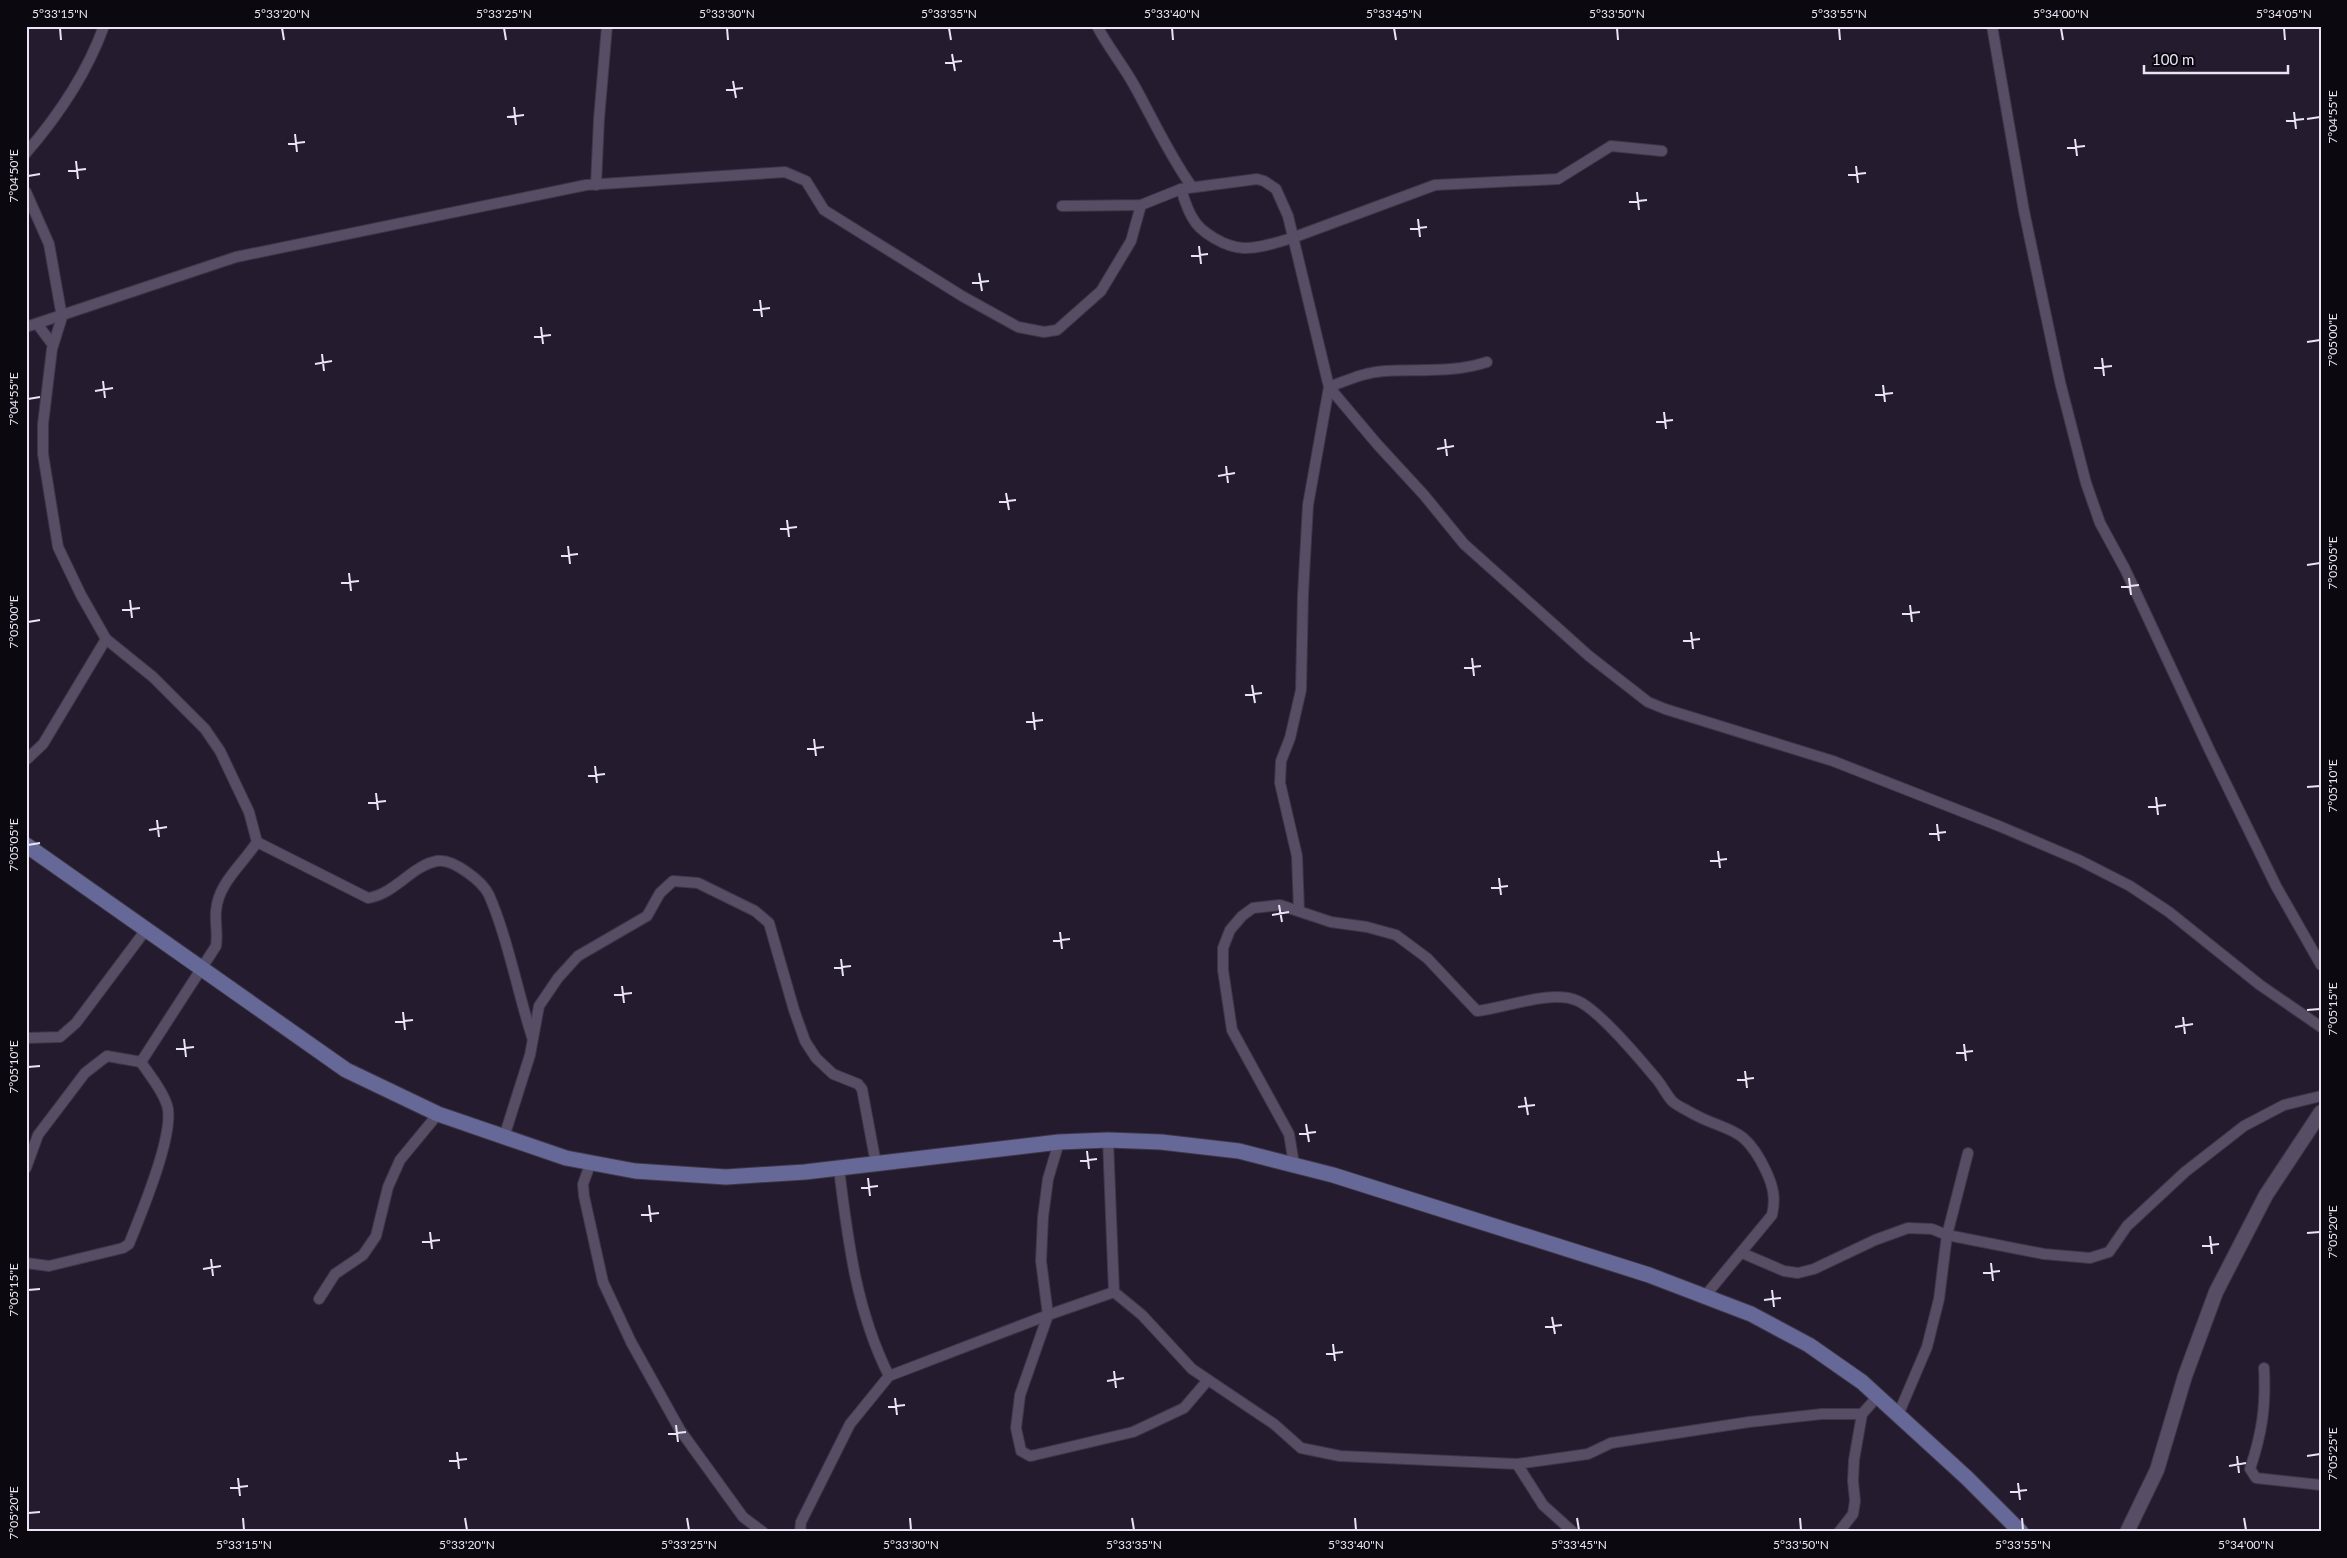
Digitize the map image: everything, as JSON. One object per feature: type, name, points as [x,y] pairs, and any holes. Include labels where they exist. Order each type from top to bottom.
[{"type":"main road","points":[[26,845],[145,931],[346,1070],[438,1114],[566,1158],[635,1171],[726,1178],[839,1169],[1059,1142],[1108,1140],[1161,1142],[1239,1151],[1294,1164],[1649,1275],[1752,1314],[1809,1345],[1862,1382],[1878,1396],[2021,1532]]},
{"type":"street","points":[[26,153],[45,132],[81,76],[104,26]]},
{"type":"street","points":[[596,185],[599,119],[607,26]]},
{"type":"street","points":[[1097,26],[1111,52],[1133,83],[1177,165],[1192,187]]},
{"type":"street","points":[[1992,26],[2024,211],[2060,382],[2086,483],[2100,523],[2126,569],[2209,749],[2276,886],[2321,965]]},
{"type":"street","points":[[1181,189],[1192,218],[1203,232],[1217,240],[1243,248],[1274,244],[1435,185],[1558,180],[1611,146],[1662,151]]},
{"type":"street","points":[[26,327],[62,317],[236,257],[586,186],[786,172],[806,181],[824,210],[962,296],[1018,327],[1044,332],[1057,330],[1100,291],[1131,241],[1141,205]]},
{"type":"street","points":[[1062,206],[1141,205],[1181,189],[1257,179],[1276,189],[1288,216],[1330,387],[1308,505],[1302,594],[1301,690],[1290,738],[1281,761],[1280,776],[1284,805],[1297,856],[1299,911]]},
{"type":"street","points":[[26,192],[49,244],[62,317],[53,345],[43,424],[43,454],[58,546],[81,595],[106,640],[153,677],[205,729],[220,751],[249,812],[257,842],[246,859],[226,880],[216,910],[218,933],[216,946],[199,968],[140,1062]]},
{"type":"street","points":[[38,324],[53,345]]},
{"type":"street","points":[[1330,387],[1363,374],[1384,371],[1470,368],[1487,362]]},
{"type":"street","points":[[1330,387],[1464,544],[1589,656],[1648,702],[1665,709],[1833,761],[1991,822],[2079,860],[2130,886],[2170,912],[2260,985],[2321,1027]]},
{"type":"street","points":[[26,760],[43,744],[106,640]]},
{"type":"street","points":[[257,842],[368,898],[386,892],[417,870],[438,861],[460,866],[488,893],[532,1038]]},
{"type":"street","points":[[504,1137],[530,1055],[539,1006],[558,978],[578,956],[647,916],[660,893],[673,881],[698,883],[755,911],[769,923],[805,1041],[816,1058],[833,1074],[858,1084],[862,1089],[876,1164]]},
{"type":"street","points":[[1294,1164],[1289,1134],[1232,1030],[1223,970],[1223,948],[1230,930],[1242,916],[1254,908],[1280,905],[1331,922],[1366,927],[1396,935],[1427,958],[1477,1010],[1500,1008],[1545,998],[1568,998],[1580,1002],[1623,1042],[1656,1077],[1673,1102],[1698,1117],[1732,1129],[1747,1139],[1759,1156],[1772,1184],[1775,1201],[1772,1215],[1704,1296]]},
{"type":"street","points":[[26,1038],[60,1037],[76,1023],[145,931]]},
{"type":"street","points":[[26,1168],[38,1135],[85,1073],[107,1056],[140,1062],[162,1094],[168,1107],[165,1142],[152,1185],[128,1244],[123,1248],[49,1266],[26,1263]]},
{"type":"street","points":[[1742,1253],[1784,1271],[1798,1273],[1814,1269],[1875,1240],[1908,1228],[1932,1229],[1947,1235],[2044,1254],[2090,1258],[2109,1252],[2127,1226],[2186,1172],[2244,1126],[2284,1105],[2321,1096]]},
{"type":"street","points":[[2127,1532],[2157,1470],[2185,1376],[2216,1292],[2266,1195],[2321,1112]]},
{"type":"street","points":[[319,1298],[335,1274],[363,1255],[376,1236],[388,1187],[400,1160],[438,1114]]},
{"type":"street","points":[[1108,1140],[1114,1292],[1142,1314],[1192,1369],[1274,1424],[1301,1448],[1340,1456],[1517,1464],[1588,1454],[1611,1443],[1749,1422],[1822,1414],[1862,1414]]},
{"type":"street","points":[[1059,1142],[1048,1179],[1043,1217],[1041,1261],[1048,1315],[1020,1395],[1016,1428],[1021,1451],[1030,1456],[1133,1432],[1184,1408],[1208,1380]]},
{"type":"street","points":[[1898,1415],[1927,1347],[1939,1299],[1947,1235],[1968,1153]]},
{"type":"street","points":[[591,1162],[583,1184],[584,1196],[603,1282],[631,1342],[680,1430],[743,1517],[763,1532]]},
{"type":"street","points":[[839,1169],[849,1249],[865,1320],[874,1346],[889,1376]]},
{"type":"street","points":[[800,1532],[802,1522],[850,1424],[889,1376],[1048,1315],[1114,1292]]},
{"type":"street","points":[[2264,1368],[2266,1400],[2260,1438],[2250,1469],[2256,1478],[2269,1481],[2321,1485]]},
{"type":"street","points":[[1838,1532],[1853,1514],[1855,1501],[1852,1481],[1862,1414],[1878,1396]]},
{"type":"street","points":[[1517,1464],[1543,1505],[1573,1532]]}]
